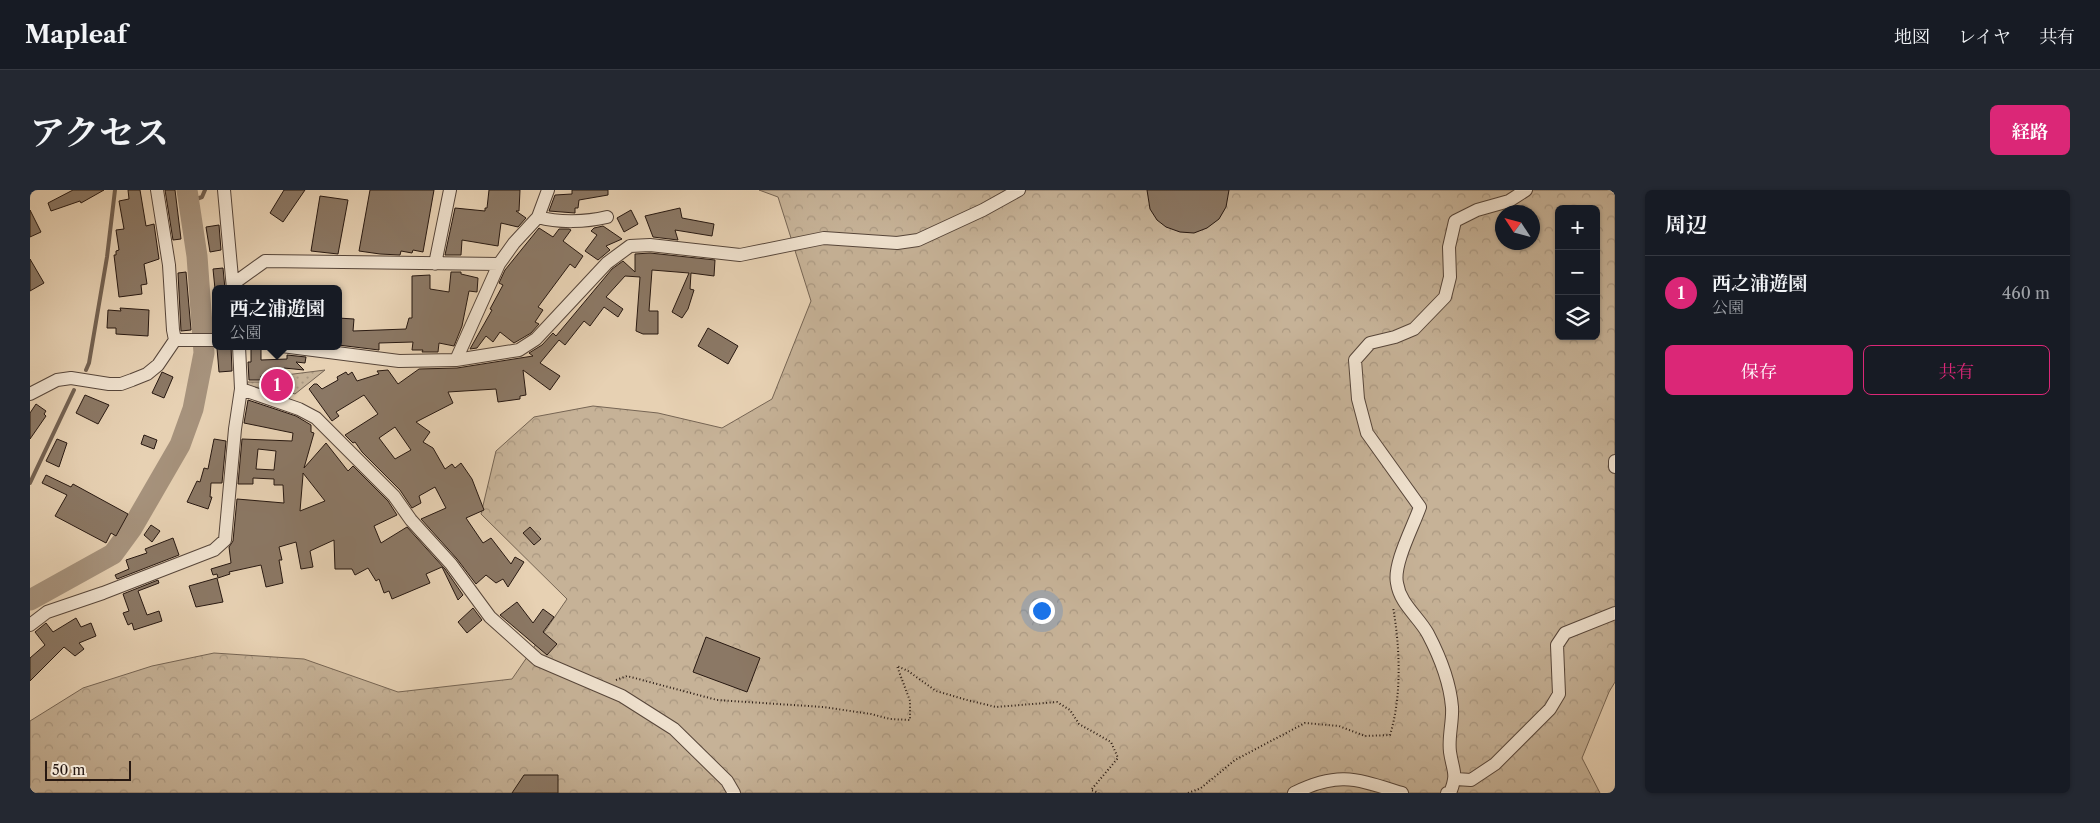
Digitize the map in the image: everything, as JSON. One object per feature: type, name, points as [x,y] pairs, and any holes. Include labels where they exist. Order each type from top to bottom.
[{"type":"street","points":[[158,190],[169,265],[173,330],[179,340]]},
{"type":"street","points":[[224,190],[233,285]]},
{"type":"street","points":[[435,264],[450,190]]},
{"type":"street","points":[[456,360],[499,264],[514,243],[538,217],[548,190]]},
{"type":"street","points":[[313,350],[399,361],[456,360],[519,350],[536,339],[607,262],[630,246],[650,245],[740,255],[824,238],[897,242],[918,240],[984,210],[1019,190]]},
{"type":"street","points":[[1447,793],[1450,793],[1456,779],[1450,751],[1452,707],[1444,673],[1429,636],[1415,614],[1402,601],[1396,582],[1400,560],[1420,507],[1367,433],[1358,399],[1355,360],[1370,343],[1395,338],[1414,329],[1445,297],[1450,277],[1449,247],[1455,221],[1476,210],[1509,201],[1526,190]]},
{"type":"street","points":[[538,217],[548,220],[585,220],[607,217]]},
{"type":"street","points":[[234,285],[266,261],[499,264]]},
{"type":"street","points":[[30,394],[57,380],[71,378],[108,384],[121,384],[146,374],[158,365],[179,340],[212,340]]},
{"type":"street","points":[[30,624],[47,612],[103,593],[214,550],[225,540],[235,429],[241,389],[238,350]]},
{"type":"street","points":[[241,389],[299,409],[316,418],[394,496],[411,520],[451,564],[490,617],[538,660],[622,696],[674,729],[727,781],[734,793]]},
{"type":"street","points":[[1615,461],[1615,467]]},
{"type":"street","points":[[1456,779],[1471,780],[1495,764],[1550,709],[1558,694],[1557,645],[1565,633],[1615,613]]},
{"type":"street","points":[[1294,793],[1314,784],[1335,779],[1357,780],[1402,793]]},
{"type":"path","points":[[1188,793],[1201,788],[1235,760],[1305,723],[1339,726],[1365,736],[1390,735],[1397,712],[1397,646],[1392,601]]},
{"type":"path","points":[[606,689],[612,681],[627,676],[717,700],[823,707],[890,719],[910,720],[910,701],[897,666],[908,671],[936,691],[986,705],[996,707],[1057,702],[1070,710],[1079,724],[1111,742],[1118,758],[1091,790],[1099,793]]},
{"type":"green space","points":[[759,190],[1615,190],[1615,682],[1609,692],[1582,758],[1600,793],[30,793],[30,721],[83,688],[152,666],[214,653],[304,659],[398,692],[512,679],[567,599],[481,514],[496,451],[534,417],[593,406],[658,413],[722,428],[772,399],[811,301],[778,197]]},
{"type":"green space","points":[[325,370],[295,394],[292,393],[288,401],[251,387],[246,382],[269,382],[270,377]]},
{"type":"building","points":[[73,190],[104,190],[81,203],[80,201],[51,211],[48,203]]},
{"type":"building","points":[[128,190],[140,190],[146,226],[154,224],[159,259],[144,264],[147,284],[141,285],[142,294],[119,297],[114,255],[119,250],[116,230],[124,229],[119,201],[129,199]]},
{"type":"building","points":[[165,190],[175,190],[181,239],[173,240]]},
{"type":"building","points":[[284,190],[305,190],[283,222],[270,213]]},
{"type":"building","points":[[370,190],[434,190],[423,252],[413,250],[412,253],[401,251],[400,255],[359,251]]},
{"type":"building","points":[[489,190],[520,190],[519,211],[516,211],[526,218],[518,227],[501,223],[498,246],[462,240],[461,255],[445,255],[455,208],[485,211]]},
{"type":"building","points":[[572,190],[608,190],[608,195],[579,200],[575,213],[549,211],[555,195],[572,194]]},
{"type":"building","points":[[1147,190],[1229,190],[1226,207],[1219,219],[1207,228],[1194,233],[1180,232],[1166,227],[1157,220],[1150,209]]},
{"type":"building","points":[[320,196],[348,200],[338,254],[311,251]]},
{"type":"building","points":[[680,208],[682,218],[714,224],[712,236],[675,230],[678,240],[653,237],[645,216]]},
{"type":"building","points":[[30,210],[41,232],[30,237]]},
{"type":"building","points":[[631,210],[638,224],[624,232],[617,218]]},
{"type":"building","points":[[219,225],[221,250],[210,252],[206,227]]},
{"type":"building","points":[[603,226],[622,239],[606,246],[610,250],[598,260],[585,251],[597,235],[591,231],[594,228]]},
{"type":"building","points":[[539,228],[553,237],[559,229],[571,230],[563,241],[583,256],[575,268],[570,264],[538,307],[543,310],[535,322],[539,324],[531,333],[514,343],[500,332],[493,342],[486,336],[477,348],[470,349],[492,310],[490,309],[503,285],[499,283],[505,270]]},
{"type":"building","points":[[650,253],[715,260],[714,276],[691,273],[690,289],[694,290],[688,309],[682,318],[672,312],[689,273],[652,270],[649,311],[658,311],[658,334],[643,334],[636,331],[640,277],[625,276],[606,297],[623,309],[618,317],[604,307],[590,326],[584,321],[565,345],[559,340],[540,363],[560,376],[550,390],[523,370],[526,395],[520,396],[520,399],[498,402],[496,389],[448,392],[453,403],[416,422],[430,432],[423,442],[433,448],[445,469],[452,464],[455,468],[461,463],[472,479],[484,510],[466,518],[483,543],[491,538],[511,564],[515,557],[524,562],[508,587],[503,579],[496,583],[486,575],[476,584],[457,559],[421,519],[446,508],[435,487],[419,496],[421,503],[412,508],[400,490],[362,452],[355,442],[353,443],[345,435],[378,414],[364,395],[336,412],[339,416],[332,421],[309,389],[314,384],[317,384],[322,389],[338,380],[337,377],[346,372],[348,375],[352,372],[357,381],[379,374],[377,371],[388,370],[398,384],[419,369],[457,368],[533,356],[529,353],[542,345],[553,333],[556,336],[612,269],[623,261],[635,272],[635,254]],"holes":[[[395,427],[411,450],[395,459],[379,438]]]},
{"type":"building","points":[[30,259],[44,283],[30,291]]},
{"type":"building","points":[[223,268],[225,285],[215,285],[213,269]]},
{"type":"building","points":[[186,272],[191,330],[181,331],[178,273]]},
{"type":"building","points":[[451,272],[461,272],[461,274],[478,278],[477,292],[469,291],[462,326],[454,346],[439,343],[438,352],[422,352],[423,350],[412,350],[413,342],[379,343],[379,350],[342,345],[342,318],[354,319],[353,331],[406,329],[409,318],[412,318],[412,276],[430,275],[430,289],[449,292]]},
{"type":"building","points":[[120,308],[149,310],[148,336],[116,334],[116,328],[107,328],[108,310],[121,311]]},
{"type":"building","points":[[708,328],[738,346],[728,364],[698,346]]},
{"type":"building","points":[[217,350],[231,350],[232,371],[219,372]]},
{"type":"building","points":[[251,350],[261,350],[261,360],[287,359],[287,355],[306,357],[305,363],[296,362],[304,370],[284,368],[284,376],[261,376],[261,380],[249,380],[248,362],[251,362]]},
{"type":"building","points":[[162,372],[173,377],[164,398],[152,393]]},
{"type":"building","points":[[85,395],[109,405],[98,424],[76,413]]},
{"type":"building","points":[[248,400],[296,416],[311,425],[311,432],[314,433],[304,468],[326,443],[348,471],[353,466],[388,501],[397,515],[374,526],[381,543],[407,527],[445,569],[463,595],[458,600],[442,567],[426,574],[430,583],[392,599],[389,591],[384,593],[379,579],[376,581],[368,568],[355,575],[352,569],[335,569],[334,540],[310,551],[313,567],[301,569],[296,542],[279,547],[282,560],[279,560],[283,583],[266,587],[261,565],[229,572],[230,574],[218,578],[217,574],[213,575],[211,569],[231,563],[229,547],[233,541],[237,499],[284,503],[283,485],[274,485],[274,479],[253,478],[253,484],[238,484],[242,439],[292,441],[293,433],[244,423]],"holes":[[[258,449],[276,451],[274,470],[256,469]],[[303,473],[325,501],[300,511],[303,475]]]},
{"type":"building","points":[[36,404],[46,411],[44,414],[46,416],[30,439],[30,413]]},
{"type":"building","points":[[144,435],[157,440],[154,449],[141,444]]},
{"type":"building","points":[[57,439],[67,443],[59,467],[46,461]]},
{"type":"building","points":[[214,439],[226,441],[222,483],[211,483],[210,497],[212,497],[208,509],[187,502],[197,481],[200,482],[204,468],[208,469]]},
{"type":"building","points":[[46,475],[71,487],[73,484],[128,514],[116,536],[111,533],[106,543],[55,516],[67,495],[42,483]]},
{"type":"building","points":[[151,525],[160,531],[152,542],[144,535]]},
{"type":"building","points":[[530,527],[541,539],[534,545],[523,533]]},
{"type":"building","points":[[173,538],[179,555],[117,579],[115,575],[129,569],[126,560],[147,553],[145,549]]},
{"type":"building","points":[[217,578],[223,602],[196,607],[189,586]]},
{"type":"building","points":[[158,580],[159,583],[138,591],[147,615],[159,611],[162,621],[134,630],[132,623],[128,625],[123,613],[129,611],[123,594]]},
{"type":"building","points":[[517,602],[533,623],[543,609],[554,617],[543,632],[557,644],[547,655],[500,615]]},
{"type":"building","points":[[473,608],[482,620],[467,633],[458,622]]},
{"type":"building","points":[[76,618],[81,627],[91,623],[96,636],[79,643],[84,649],[75,656],[64,647],[30,681],[30,658],[45,645],[35,632],[46,623],[53,632]]},
{"type":"building","points":[[706,637],[760,658],[747,692],[693,672]]},
{"type":"building","points":[[524,775],[558,775],[558,793],[512,793]]},
{"type":"waterway","points":[[86,370],[89,363],[107,257],[115,190]]},
{"type":"waterway","points":[[30,600],[113,554],[132,528],[180,445],[193,409],[204,353],[197,256],[187,190]]},
{"type":"waterway","points":[[188,202],[202,197],[205,190]]},
{"type":"waterway","points":[[30,483],[74,390]]},
{"type":"place","name":"西之浦遊園","points":[[277,385]]}]
